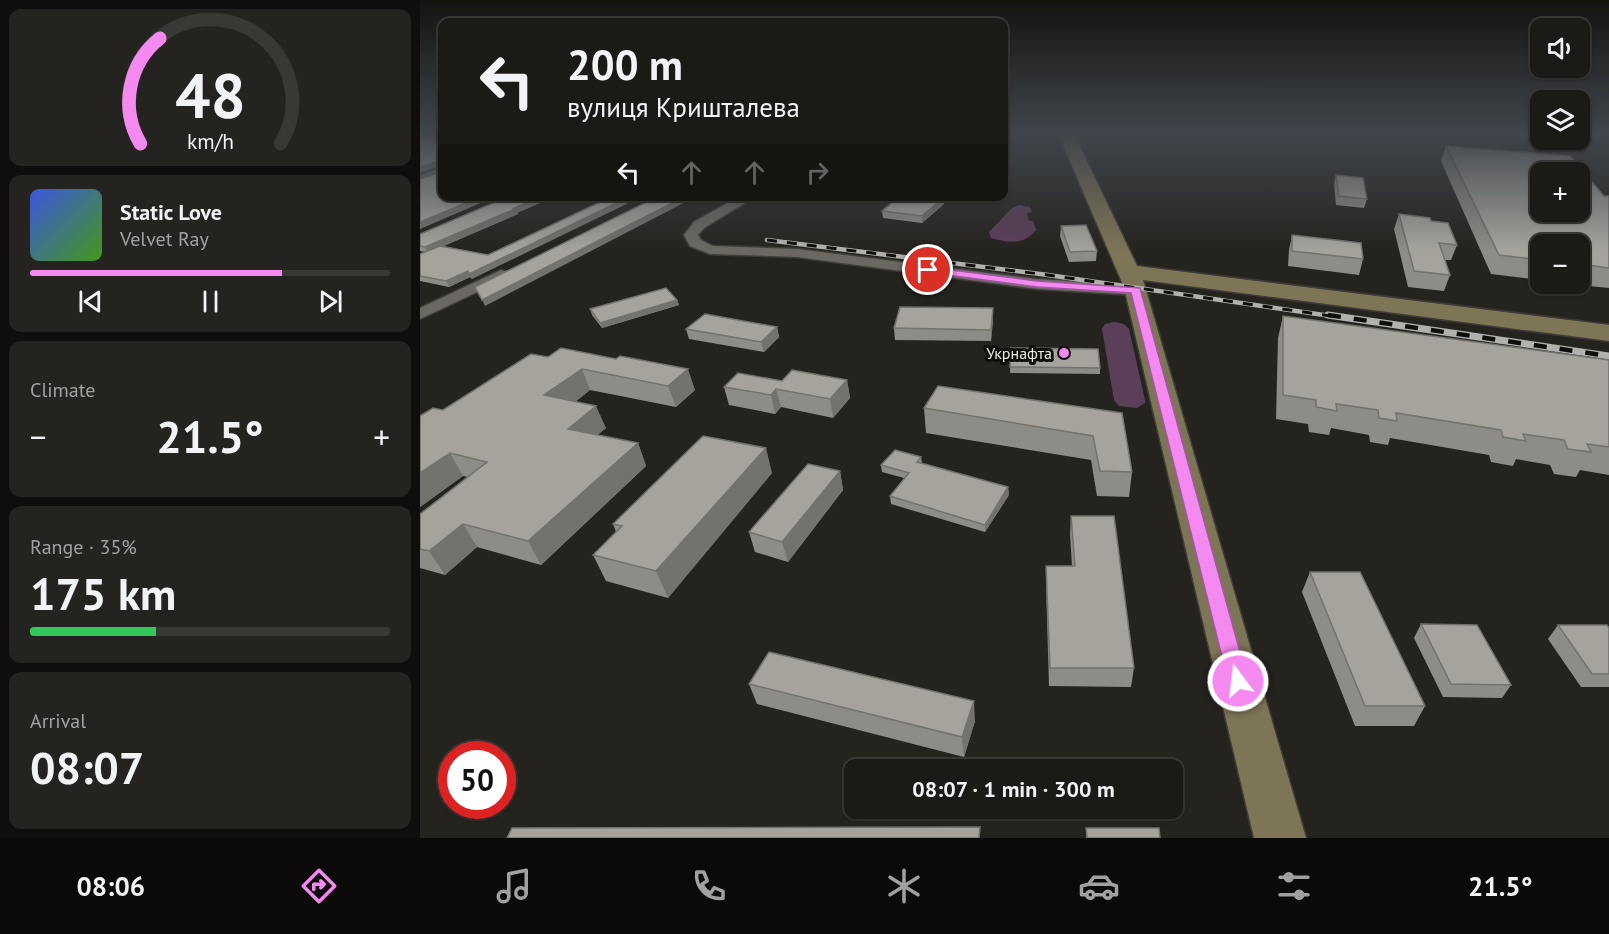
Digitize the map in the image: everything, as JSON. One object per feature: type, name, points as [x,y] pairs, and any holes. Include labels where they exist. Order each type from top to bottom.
[{"type":"main road","points":[[1084,173],[1133,281],[1280,838]]},
{"type":"main road","points":[[1133,281],[1609,333]]},
{"type":"street","points":[[420,179],[436,173]]},
{"type":"street","points":[[741,201],[699,225],[691,235],[694,243],[710,250],[797,253],[1037,284],[1133,281]]},
{"type":"street","points":[[420,315],[514,268]]},
{"type":"shaded area","points":[[1019,205],[1030,207],[1032,212],[1027,213],[1029,221],[1033,221],[1036,230],[1016,242],[991,238],[989,232],[1012,208]]},
{"type":"shaded area","points":[[1114,322],[1124,324],[1129,329],[1145,400],[1145,403],[1137,408],[1119,406],[1114,400],[1102,329],[1105,324]]},
{"type":"building","points":[[438,173],[438,201],[471,201],[420,222],[420,179]]},
{"type":"building","points":[[1459,173],[1530,173],[1530,222],[1590,222],[1590,180],[1604,196],[1609,196],[1609,268],[1590,265],[1590,234],[1530,234],[1530,259],[1499,255]]},
{"type":"building","points":[[1336,175],[1363,178],[1367,199],[1339,196]]},
{"type":"building","points":[[498,201],[531,201],[425,247],[420,246],[420,234]]},
{"type":"building","points":[[602,201],[621,201],[469,274],[468,271],[446,281],[420,276],[420,254],[440,246],[488,255]]},
{"type":"building","points":[[649,201],[676,201],[482,300],[475,287]]},
{"type":"building","points":[[894,201],[939,201],[922,216],[882,211]]},
{"type":"building","points":[[1399,214],[1448,223],[1457,245],[1439,243],[1450,275],[1414,271]]},
{"type":"building","points":[[1086,225],[1097,251],[1070,252],[1061,226]]},
{"type":"building","points":[[1292,235],[1361,243],[1363,259],[1292,251]]},
{"type":"building","points":[[666,288],[677,300],[600,323],[590,309]]},
{"type":"building","points":[[900,307],[993,308],[991,330],[894,328]]},
{"type":"building","points":[[705,314],[777,327],[761,342],[686,329]]},
{"type":"building","points":[[1283,316],[1609,360],[1609,447],[1587,444],[1591,452],[1568,449],[1564,440],[1523,434],[1526,441],[1503,437],[1501,430],[1396,413],[1397,421],[1379,418],[1378,410],[1336,404],[1337,411],[1316,407],[1316,400],[1283,395]]},
{"type":"building","points":[[561,348],[616,359],[620,356],[688,369],[668,386],[582,369],[544,395],[596,406],[568,429],[638,443],[528,541],[463,524],[429,551],[420,549],[420,514],[487,462],[450,453],[420,473],[420,416],[433,408],[443,410],[531,354],[548,357]]},
{"type":"building","points":[[1011,348],[1098,349],[1100,368],[1010,367]]},
{"type":"building","points":[[792,370],[847,380],[830,399],[776,389],[771,395],[724,387],[738,373],[782,381]]},
{"type":"building","points":[[938,386],[1122,413],[1132,472],[1100,471],[1093,436],[924,408]]},
{"type":"building","points":[[703,436],[766,448],[656,571],[593,555],[622,526],[613,524]]},
{"type":"building","points":[[895,450],[921,457],[917,462],[1008,487],[985,525],[890,496],[909,473],[881,465]]},
{"type":"building","points":[[808,464],[840,471],[782,542],[749,532]]},
{"type":"building","points":[[1071,516],[1114,516],[1134,668],[1050,668],[1046,566],[1075,566]]},
{"type":"building","points":[[1310,572],[1360,572],[1425,706],[1365,706]]},
{"type":"building","points":[[1421,624],[1477,625],[1511,685],[1451,684]]},
{"type":"building","points":[[1558,625],[1607,625],[1609,628],[1609,674],[1592,674]]},
{"type":"building","points":[[769,652],[974,701],[962,737],[749,684]]},
{"type":"building","points":[[980,827],[979,838],[507,838],[512,828]]},
{"type":"building","points":[[1086,828],[1159,828],[1160,838],[1087,838]]},
{"type":"railway","points":[[767,240],[1048,275],[1338,317]]},
{"type":"railway","points":[[1328,315],[1609,356]]},
{"type":"place","name":"Укрнафта","points":[[1064,353]]},
{"type":"route","points":[[928,270],[1037,284],[1136,290],[1238,681]]}]
